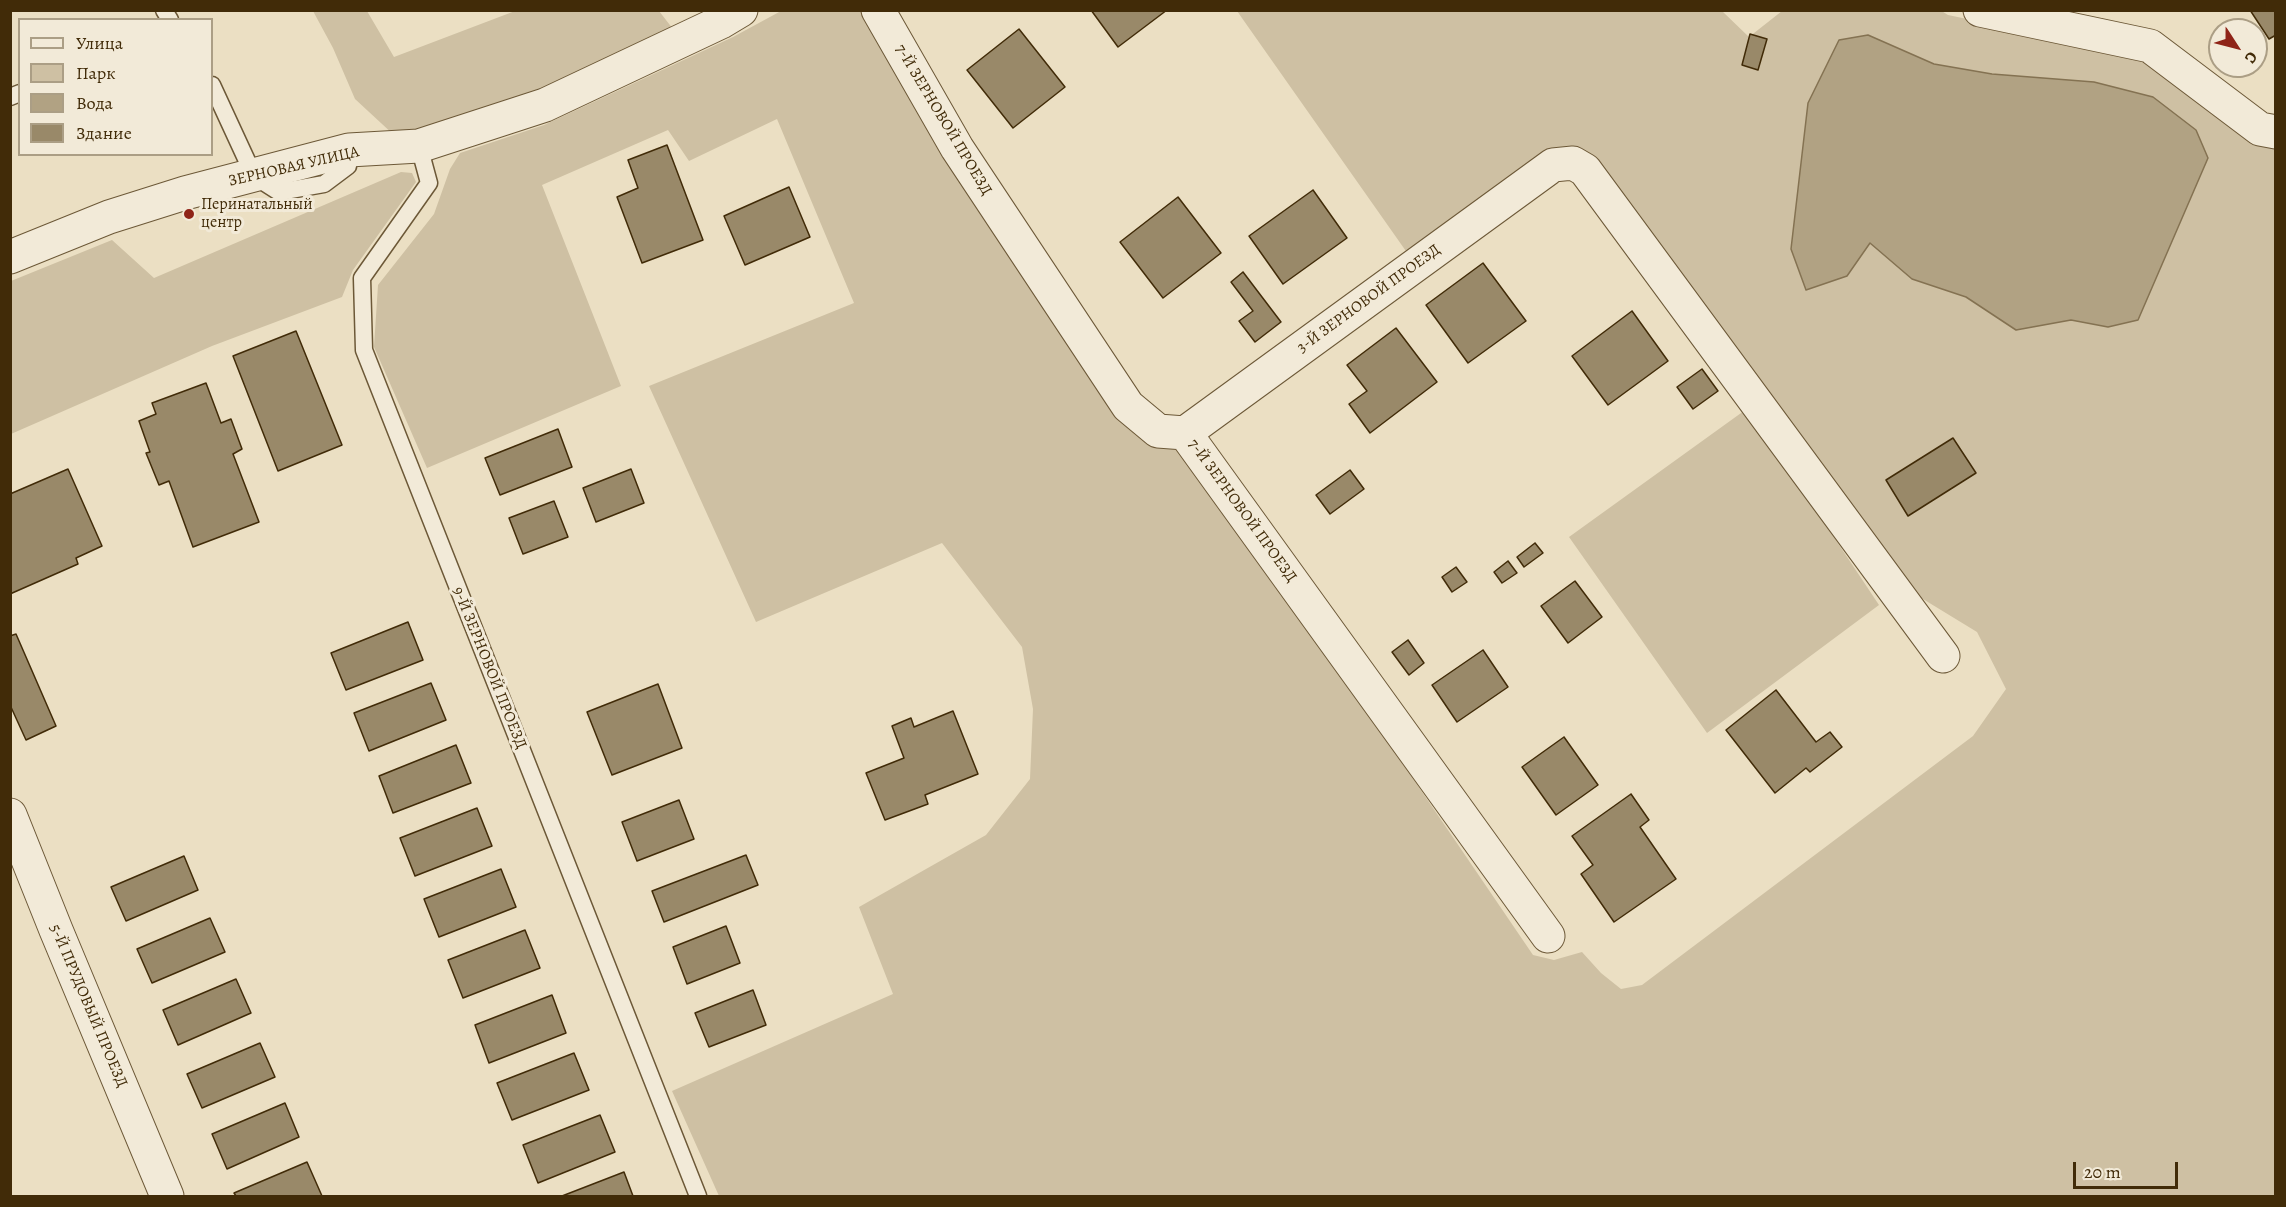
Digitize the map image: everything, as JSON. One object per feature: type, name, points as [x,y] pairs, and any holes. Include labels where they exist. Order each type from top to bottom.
[{"type":"street","name":"ЗЕРНОВАЯ УЛИЦА","points":[[10,256],[109,217],[185,193],[348,150],[419,147],[545,105],[721,22],[741,10]]},
{"type":"street","name":"7-Й ЗЕРНОВОЙ ПРОЕЗД","points":[[878,10],[957,148],[1128,406],[1158,431],[1185,433],[1548,936]]},
{"type":"street","points":[[1980,10],[2151,46],[2260,129],[2276,132]]},
{"type":"street","name":"3-Й ЗЕРНОВОЙ ПРОЕЗД","points":[[1185,433],[1553,165],[1573,163],[1585,171],[1943,656]]},
{"type":"street","name":"5-Й ПРУДОВЫЙ ПРОЕЗД","points":[[10,815],[167,1197]]},
{"type":"lane","points":[[213,87],[254,176]]},
{"type":"lane","name":"9-Й ЗЕРНОВОЙ ПРОЕЗД","points":[[419,147],[429,183],[362,278],[364,350],[698,1197]]},
{"type":"green space","points":[[1940,10],[1948,15],[2145,56],[2275,129],[2275,1196],[719,1196],[672,1091],[893,994],[859,907],[986,835],[1030,779],[1033,709],[1022,647],[942,543],[756,622],[649,386],[854,303],[777,119],[689,161],[668,130],[542,185],[621,386],[427,468],[374,347],[378,285],[434,214],[450,169],[460,153],[544,125],[733,37],[781,11],[864,11],[949,157],[1179,445],[1314,633],[1533,955],[1554,960],[1582,952],[1601,973],[1621,989],[1642,985],[1973,736],[2006,689],[1977,632],[1918,596],[1593,162],[1408,254],[1237,11],[1722,11],[1749,37],[1782,11]]},
{"type":"green space","points":[[313,11],[367,11],[394,57],[515,11],[659,11],[673,29],[539,95],[395,136],[355,99],[333,48]]},
{"type":"green space","points":[[401,172],[412,173],[416,182],[353,270],[342,297],[212,346],[11,434],[11,281],[112,240],[154,278]]},
{"type":"green space","points":[[1748,408],[1879,605],[1707,733],[1569,537]]},
{"type":"water","points":[[1868,35],[1934,64],[1992,74],[2094,82],[2153,97],[2196,130],[2208,158],[2138,320],[2108,327],[2071,320],[2016,330],[1966,297],[1912,279],[1870,243],[1847,276],[1806,290],[1791,249],[1808,103],[1839,40]]},
{"type":"building","points":[[1091,10],[1167,10],[1118,47]]},
{"type":"building","points":[[2250,10],[2276,10],[2276,35],[2268,37],[2268,18],[2255,18]]},
{"type":"building","points":[[1019,29],[1065,87],[1013,128],[967,70]]},
{"type":"building","points":[[1750,34],[1767,39],[1758,70],[1742,65]]},
{"type":"building","points":[[667,145],[703,240],[642,263],[617,197],[638,188],[628,160]]},
{"type":"building","points":[[789,187],[810,237],[745,265],[724,216]]},
{"type":"building","points":[[1313,190],[1347,238],[1283,284],[1249,236]]},
{"type":"building","points":[[1178,197],[1221,253],[1163,298],[1120,242]]},
{"type":"building","points":[[1483,263],[1526,321],[1468,363],[1426,305]]},
{"type":"building","points":[[1243,272],[1281,322],[1255,342],[1239,321],[1253,311],[1231,282]]},
{"type":"building","points":[[1632,311],[1668,361],[1608,405],[1572,356]]},
{"type":"building","points":[[1396,328],[1437,382],[1370,433],[1349,404],[1367,391],[1347,365]]},
{"type":"building","points":[[296,331],[342,445],[278,471],[233,356]]},
{"type":"building","points":[[1702,369],[1718,391],[1693,409],[1677,387]]},
{"type":"building","points":[[206,383],[221,423],[231,419],[242,449],[233,454],[259,522],[193,547],[169,481],[159,485],[146,453],[150,452],[139,421],[156,414],[152,403]]},
{"type":"building","points":[[558,429],[572,467],[500,495],[485,458]]},
{"type":"building","points":[[1953,438],[1976,473],[1908,516],[1886,480]]},
{"type":"building","points":[[68,469],[102,546],[76,558],[78,564],[10,594],[10,494]]},
{"type":"building","points":[[631,469],[644,503],[596,522],[583,488]]},
{"type":"building","points":[[1350,470],[1364,489],[1330,514],[1316,495]]},
{"type":"building","points":[[554,501],[568,537],[523,554],[509,518]]},
{"type":"building","points":[[1535,543],[1543,553],[1524,567],[1517,557]]},
{"type":"building","points":[[1508,561],[1517,573],[1502,583],[1494,572]]},
{"type":"building","points":[[1456,567],[1467,582],[1452,592],[1442,577]]},
{"type":"building","points":[[1575,581],[1602,617],[1568,643],[1541,606]]},
{"type":"building","points":[[408,622],[423,660],[346,690],[331,653]]},
{"type":"building","points":[[16,634],[56,726],[26,740],[10,705],[10,636]]},
{"type":"building","points":[[1408,640],[1424,663],[1409,675],[1392,652]]},
{"type":"building","points":[[1483,650],[1508,687],[1457,722],[1432,685]]},
{"type":"building","points":[[431,683],[446,720],[369,751],[354,713]]},
{"type":"building","points":[[658,684],[682,748],[612,775],[587,712]]},
{"type":"building","points":[[1776,690],[1816,742],[1830,732],[1842,747],[1810,772],[1806,768],[1775,793],[1726,730]]},
{"type":"building","points":[[953,711],[978,774],[925,795],[928,804],[885,820],[866,773],[904,758],[892,726],[911,718],[914,727]]},
{"type":"building","points":[[1564,737],[1598,785],[1556,815],[1522,767]]},
{"type":"building","points":[[456,745],[471,783],[393,813],[379,776]]},
{"type":"building","points":[[1631,794],[1649,820],[1640,827],[1676,879],[1614,922],[1581,874],[1593,865],[1572,836]]},
{"type":"building","points":[[679,800],[694,839],[637,861],[622,822]]},
{"type":"building","points":[[477,808],[492,846],[415,876],[400,838]]},
{"type":"building","points":[[746,855],[758,885],[664,922],[652,891]]},
{"type":"building","points":[[184,856],[198,890],[126,921],[111,887]]},
{"type":"building","points":[[501,869],[516,907],[439,937],[424,899]]},
{"type":"building","points":[[210,918],[225,952],[152,983],[137,949]]},
{"type":"building","points":[[726,926],[740,963],[687,984],[673,947]]},
{"type":"building","points":[[525,930],[540,968],[463,998],[448,960]]},
{"type":"building","points":[[236,979],[251,1013],[178,1045],[163,1010]]},
{"type":"building","points":[[753,990],[766,1025],[709,1047],[695,1013]]},
{"type":"building","points":[[552,995],[566,1033],[489,1063],[475,1025]]},
{"type":"building","points":[[260,1043],[275,1077],[202,1108],[187,1074]]},
{"type":"building","points":[[574,1053],[589,1090],[512,1120],[497,1083]]},
{"type":"building","points":[[285,1103],[299,1137],[227,1169],[212,1134]]},
{"type":"building","points":[[600,1115],[615,1152],[538,1183],[523,1145]]},
{"type":"building","points":[[307,1162],[322,1196],[236,1196],[234,1193]]},
{"type":"building","points":[[624,1172],[633,1196],[562,1196]]},
{"type":"place","name":"Перинатальный центр","points":[[189,214]]}]
